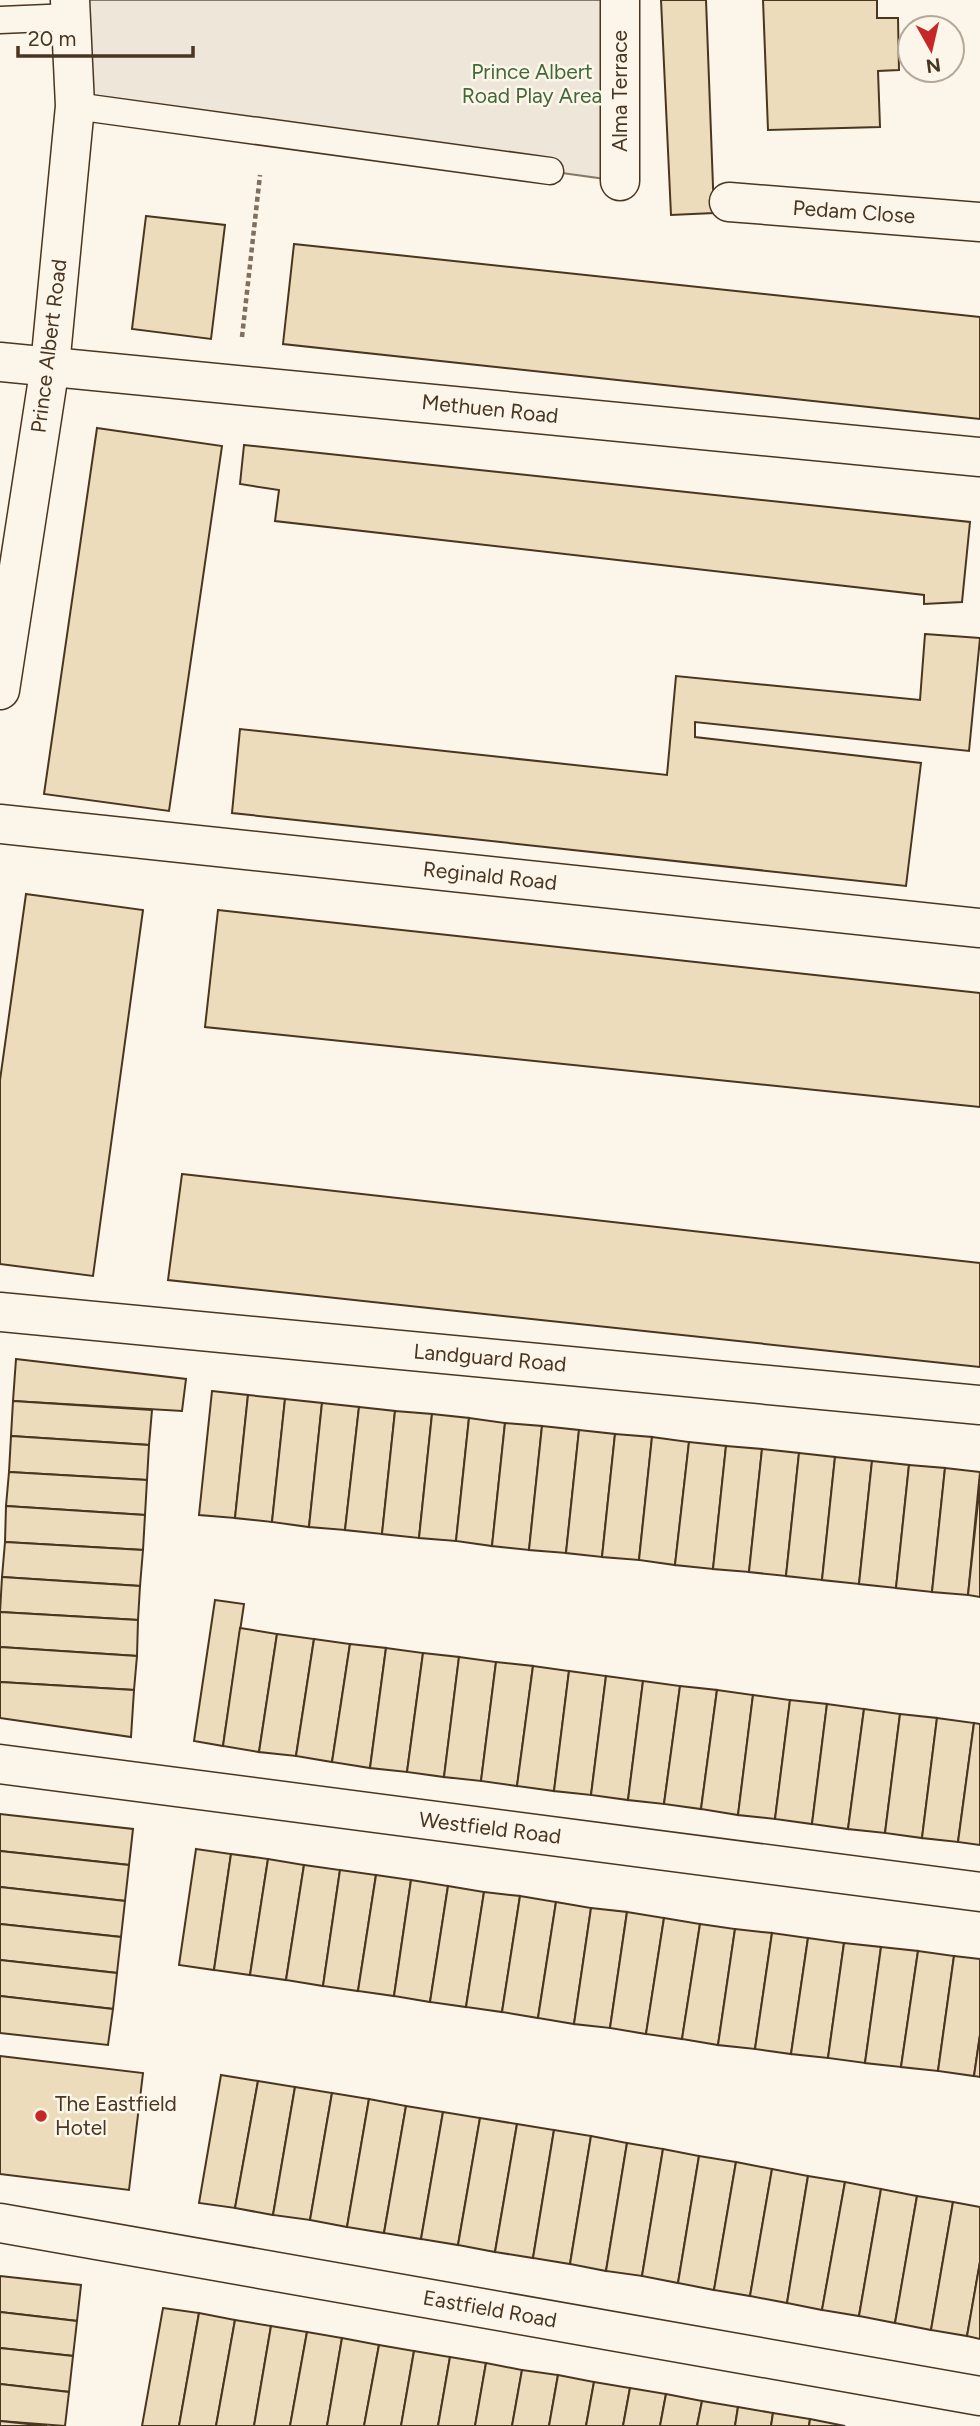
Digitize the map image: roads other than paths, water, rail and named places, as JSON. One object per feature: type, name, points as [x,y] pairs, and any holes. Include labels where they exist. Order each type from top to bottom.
[{"type":"street","name":"Alma Terrace","points":[[620,0],[621,181]]},
{"type":"street","name":"Prince Albert Road","points":[[0,690],[50,366],[75,106],[70,8]]},
{"type":"street","name":"Pedam Close","points":[[729,202],[980,222]]},
{"type":"street","name":"Methuen Road","points":[[0,362],[980,457]]},
{"type":"street","name":"Reginald Road","points":[[0,824],[980,928]]},
{"type":"street","name":"Landguard Road","points":[[0,1312],[980,1405]]},
{"type":"street","name":"Westfield Road","points":[[0,1764],[980,1892]]},
{"type":"street","name":"Eastfield Road","points":[[0,2223],[980,2396]]},
{"type":"lane","points":[[0,20],[70,8]]},
{"type":"lane","points":[[75,106],[550,172]]},
{"type":"place","name":"The Eastfield Hotel","points":[[41,2116]]},
{"type":"park label","name":"Prince Albert Road Play Area","points":[[532,84]]}]
